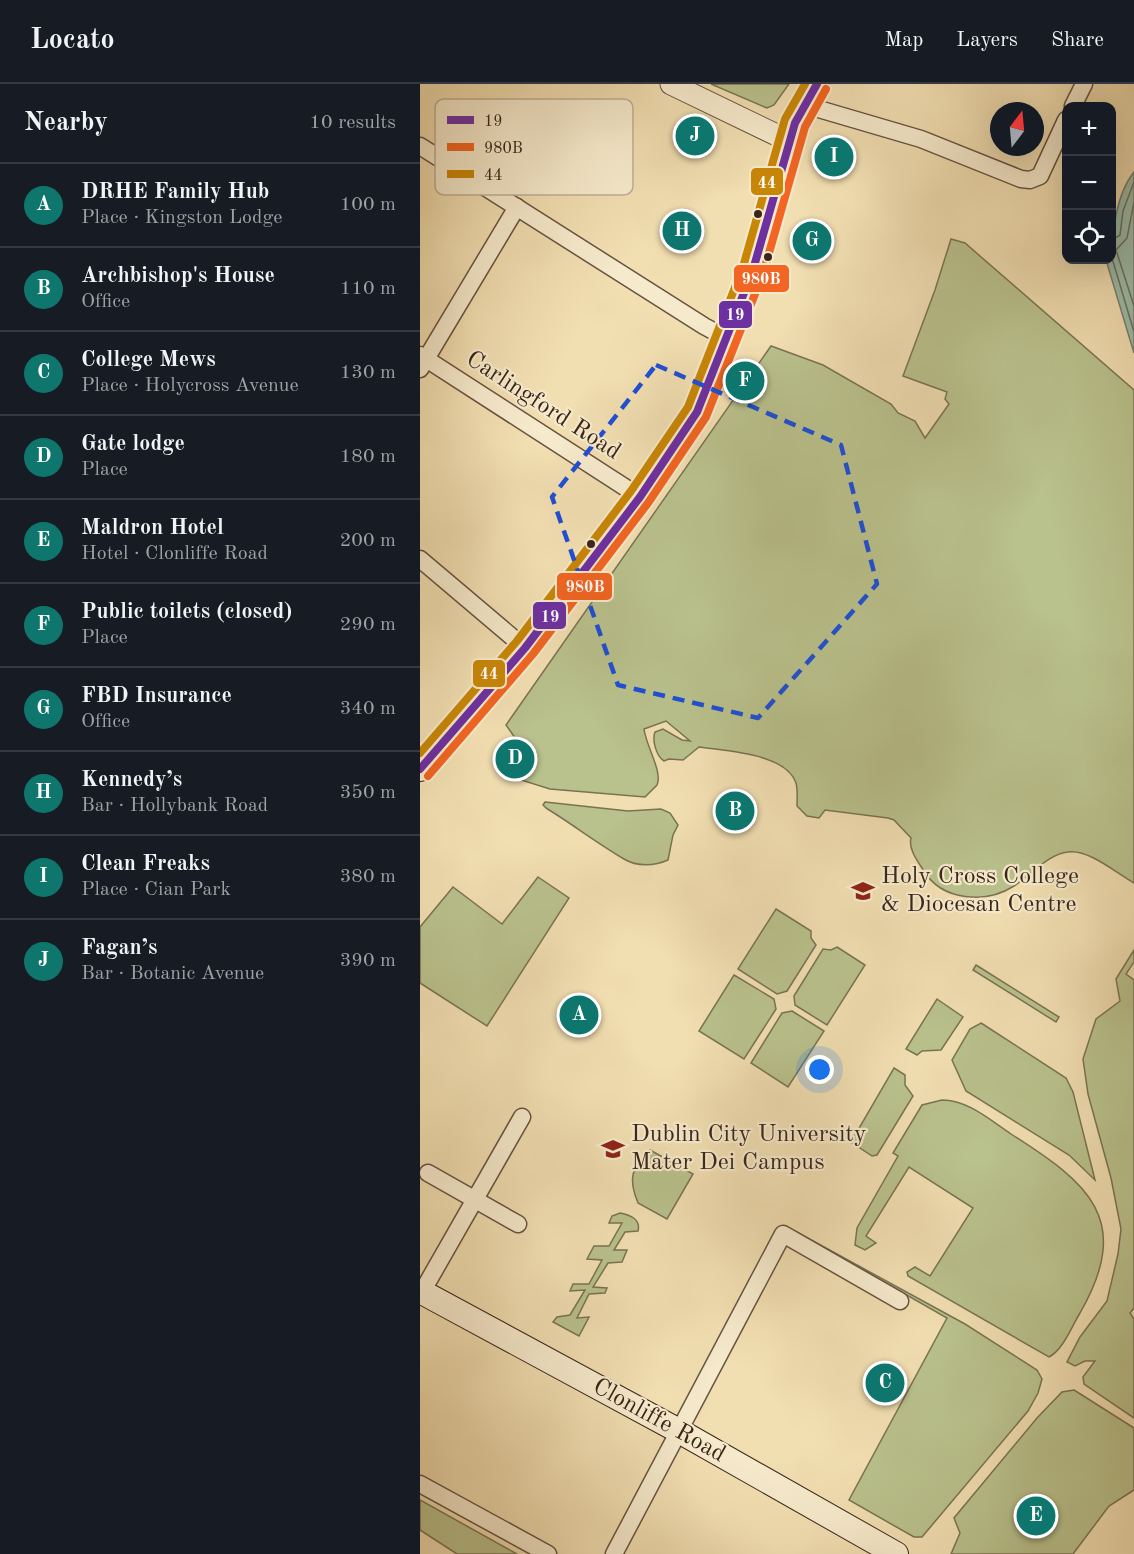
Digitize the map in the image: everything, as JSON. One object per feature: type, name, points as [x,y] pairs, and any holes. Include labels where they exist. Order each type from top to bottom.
[{"type":"main road","points":[[420,769],[525,648],[640,497],[697,412],[728,339],[761,247],[789,141],[817,84]]},
{"type":"main road","name":"Clonliffe Road","points":[[421,1292],[679,1431],[896,1554]]},
{"type":"street","points":[[671,84],[789,141]]},
{"type":"street","points":[[1075,102],[1084,84]]},
{"type":"street","points":[[805,105],[921,139],[1021,179],[1030,180],[1040,176],[1062,129]]},
{"type":"street","points":[[420,146],[435,155]]},
{"type":"street","points":[[498,195],[728,339]]},
{"type":"street","points":[[422,361],[517,207]]},
{"type":"street","name":"Carlingford Road","points":[[422,361],[640,497]]},
{"type":"street","points":[[420,559],[525,648]]},
{"type":"street","points":[[421,1292],[522,1117]]},
{"type":"street","points":[[429,1173],[518,1224]]},
{"type":"street","points":[[614,1554],[783,1234],[900,1301]]},
{"type":"street","points":[[420,1485],[548,1554]]},
{"type":"highlighted area","points":[[656,365],[841,445],[877,584],[758,718],[618,685],[552,497]]},
{"type":"green space","points":[[711,84],[789,84],[774,105],[767,108]]},
{"type":"green space","points":[[951,239],[965,243],[1134,390],[1134,883],[1085,854],[1068,852],[1047,861],[1003,892],[978,897],[953,894],[942,889],[924,871],[914,855],[911,838],[894,820],[825,810],[819,818],[807,816],[797,806],[797,786],[790,773],[768,759],[699,747],[683,760],[664,761],[655,748],[655,732],[663,729],[682,740],[690,741],[666,721],[644,729],[658,773],[657,785],[645,797],[550,789],[521,780],[519,774],[536,753],[518,742],[506,725],[771,346],[823,365],[891,404],[898,413],[915,421],[925,438],[949,404],[945,399],[947,392],[903,376]]},
{"type":"green space","points":[[545,802],[628,811],[661,809],[670,813],[678,825],[673,835],[668,860],[646,865],[629,862],[546,808],[543,805]]},
{"type":"green space","points":[[538,877],[569,898],[487,1026],[420,983],[420,927],[453,887],[502,924]]},
{"type":"green space","points":[[776,909],[811,931],[811,938],[816,945],[787,991],[777,994],[738,969]]},
{"type":"green space","points":[[837,947],[865,965],[827,1025],[795,1005],[794,996],[823,949],[831,950]]},
{"type":"green space","points":[[1134,950],[1134,962],[1126,974],[1134,980],[1134,1308],[1130,1313],[1134,1319],[1134,1418],[1084,1384],[1083,1377],[1095,1361],[1085,1361],[1075,1366],[1067,1362],[1080,1337],[1107,1301],[1118,1254],[1121,1229],[1111,1178],[1088,1094],[1083,1059],[1096,1019],[1120,1001],[1116,979]]},
{"type":"green space","points":[[976,965],[1059,1017],[1056,1022],[973,970]]},
{"type":"green space","points":[[734,975],[774,999],[776,1009],[744,1059],[699,1031]]},
{"type":"green space","points":[[937,999],[963,1017],[941,1050],[922,1051],[917,1055],[906,1049]]},
{"type":"green space","points":[[792,1011],[824,1031],[788,1087],[751,1063],[782,1013]]},
{"type":"green space","points":[[981,1023],[1066,1078],[1073,1092],[1095,1180],[1069,1155],[966,1091],[952,1060],[970,1029]]},
{"type":"green space","points":[[894,1068],[905,1075],[905,1085],[913,1096],[877,1155],[872,1156],[851,1142]]},
{"type":"green space","points":[[942,1100],[970,1107],[1038,1152],[1062,1169],[1081,1187],[1095,1207],[1102,1228],[1103,1252],[1096,1280],[1067,1337],[1059,1349],[1049,1357],[908,1276],[907,1272],[915,1267],[930,1276],[973,1208],[909,1167],[866,1236],[876,1243],[865,1250],[855,1245],[857,1228],[898,1156],[893,1153],[922,1105]]},
{"type":"green space","points":[[650,1150],[693,1174],[667,1219],[638,1203],[633,1187],[635,1168]]},
{"type":"green space","points":[[620,1213],[631,1216],[638,1223],[638,1231],[625,1232],[614,1250],[627,1250],[622,1262],[608,1263],[593,1287],[607,1288],[605,1293],[589,1294],[577,1318],[589,1317],[579,1336],[553,1322],[557,1317],[570,1315],[585,1290],[570,1291],[573,1284],[589,1284],[602,1260],[587,1259],[594,1246],[609,1246],[622,1223],[609,1223],[612,1216]]},
{"type":"green space","points":[[793,1230],[965,1324],[1037,1370],[1042,1379],[1038,1393],[1028,1411],[922,1537],[914,1537],[849,1500],[947,1318]]},
{"type":"green space","points":[[1074,1390],[1134,1428],[1134,1490],[1109,1506],[1073,1554],[951,1554],[960,1533],[954,1518],[1037,1418],[1062,1392]]},
{"type":"green space","points":[[420,1500],[517,1554],[457,1554],[420,1530]]},
{"type":"water","points":[[1134,172],[1134,353],[1107,264],[1116,264],[1116,216],[1128,181]]},
{"type":"transit line","name":"44","points":[[420,753],[517,641],[631,491],[688,407],[743,267],[785,119],[805,84]]},
{"type":"transit line","name":"19","points":[[420,769],[525,648],[640,497],[697,412],[753,270],[795,123],[817,84]]},
{"type":"transit line","name":"980B","points":[[428,776],[533,654],[648,503],[706,417],[763,274],[805,127],[826,89]]},
{"type":"place","name":"Fagan’s","points":[[695,136]]},
{"type":"place","name":"Clean Freaks","points":[[834,157]]},
{"type":"place","name":"Kennedy’s","points":[[682,231]]},
{"type":"place","name":"FBD Insurance","points":[[812,241]]},
{"type":"place","name":"Public toilets (closed)","points":[[745,381]]},
{"type":"place","name":"Gate lodge","points":[[515,759]]},
{"type":"place","name":"Archbishop's House","points":[[735,811]]},
{"type":"place","name":"Holy Cross College & Diocesan Centre","points":[[863,891]]},
{"type":"place","name":"DRHE Family Hub","points":[[579,1015]]},
{"type":"place","name":"Dublin City University Mater Dei Campus","points":[[613,1149]]},
{"type":"place","name":"College Mews","points":[[885,1383]]},
{"type":"place","name":"Maldron Hotel","points":[[1036,1516]]}]
